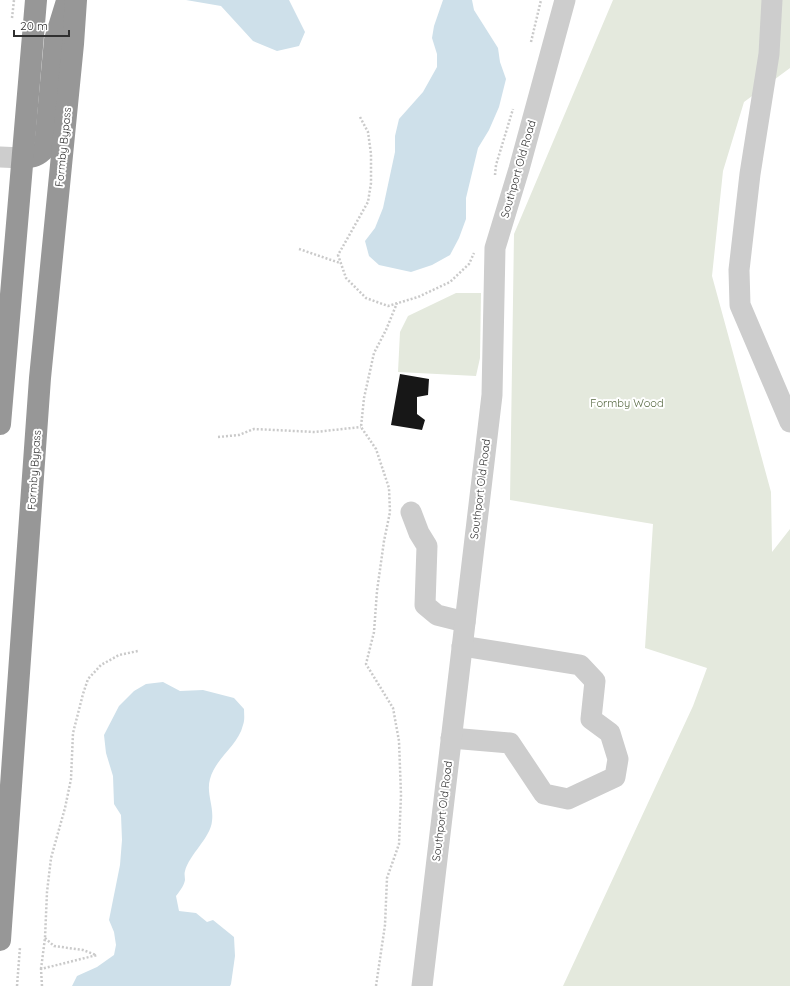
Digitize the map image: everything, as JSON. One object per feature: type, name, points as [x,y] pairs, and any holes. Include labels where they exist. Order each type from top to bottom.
[{"type":"highway","points":[[0,424],[36,0]]},
{"type":"highway","points":[[23,158],[33,157],[40,154],[45,148],[55,40],[68,0]]},
{"type":"highway","name":"Formby Bypass","points":[[0,940],[40,378],[76,0]]},
{"type":"street","name":"Southport Old Road","points":[[422,986],[492,395],[495,248],[519,169],[566,0]]},
{"type":"street","points":[[772,0],[769,54],[750,174],[739,270],[740,305],[790,422]]},
{"type":"street","points":[[0,157],[23,158]]},
{"type":"street","points":[[411,512],[418,533],[426,546],[425,605],[437,615],[465,622]]},
{"type":"street","points":[[451,738],[510,743],[544,794],[568,799],[615,777],[618,759],[610,733],[591,719],[595,681],[580,665],[462,646]]},
{"type":"path","points":[[531,46],[541,0]]},
{"type":"path","points":[[495,179],[496,165],[515,105]]},
{"type":"path","points":[[360,117],[368,132],[371,154],[371,183],[368,202],[338,255],[346,278],[366,298],[388,306],[418,297],[450,282],[469,264],[475,251]]},
{"type":"path","points":[[299,249],[341,263]]},
{"type":"path","points":[[376,986],[385,925],[387,878],[399,844],[401,795],[399,741],[392,708],[366,664],[374,632],[379,577],[390,512],[389,488],[376,449],[361,427],[364,398],[374,354],[397,303]]},
{"type":"path","points":[[218,437],[239,435],[254,429],[314,432],[361,427]]},
{"type":"path","points":[[42,986],[41,969],[45,938],[47,892],[51,858],[65,808],[71,779],[74,733],[83,694],[88,679],[100,665],[119,655],[138,651]]},
{"type":"path","points":[[41,969],[97,955],[83,950],[54,946],[45,938]]},
{"type":"green space","name":"Formby Wood","points":[[613,0],[790,0],[790,68],[744,102],[723,171],[712,276],[771,492],[772,552],[790,529],[790,986],[563,986],[693,706],[707,668],[645,648],[653,524],[510,500],[514,234]]},
{"type":"green space","points":[[456,293],[481,293],[480,358],[476,376],[398,372],[400,332],[408,316]]},
{"type":"water","points":[[186,0],[289,0],[305,32],[299,46],[277,51],[253,41],[221,6]]},
{"type":"water","points":[[443,0],[472,0],[474,10],[498,48],[500,62],[506,79],[499,107],[489,130],[478,148],[466,198],[466,219],[459,238],[450,255],[432,265],[411,272],[379,265],[369,256],[365,241],[375,228],[383,208],[395,152],[395,136],[399,119],[423,92],[437,67],[437,54],[432,38],[434,26]]},
{"type":"water","points":[[163,682],[180,691],[203,690],[234,698],[244,709],[244,721],[237,739],[217,764],[210,779],[209,789],[212,810],[211,827],[187,865],[185,880],[176,896],[179,911],[196,913],[207,922],[213,920],[234,937],[235,956],[231,984],[230,986],[72,986],[77,976],[97,967],[114,955],[116,945],[114,932],[109,920],[120,865],[122,840],[121,815],[114,804],[113,776],[106,753],[104,735],[119,706],[134,691],[146,684]]},
{"type":"building","points":[[400,374],[429,379],[428,395],[417,397],[417,414],[425,420],[422,430],[391,425]]}]
